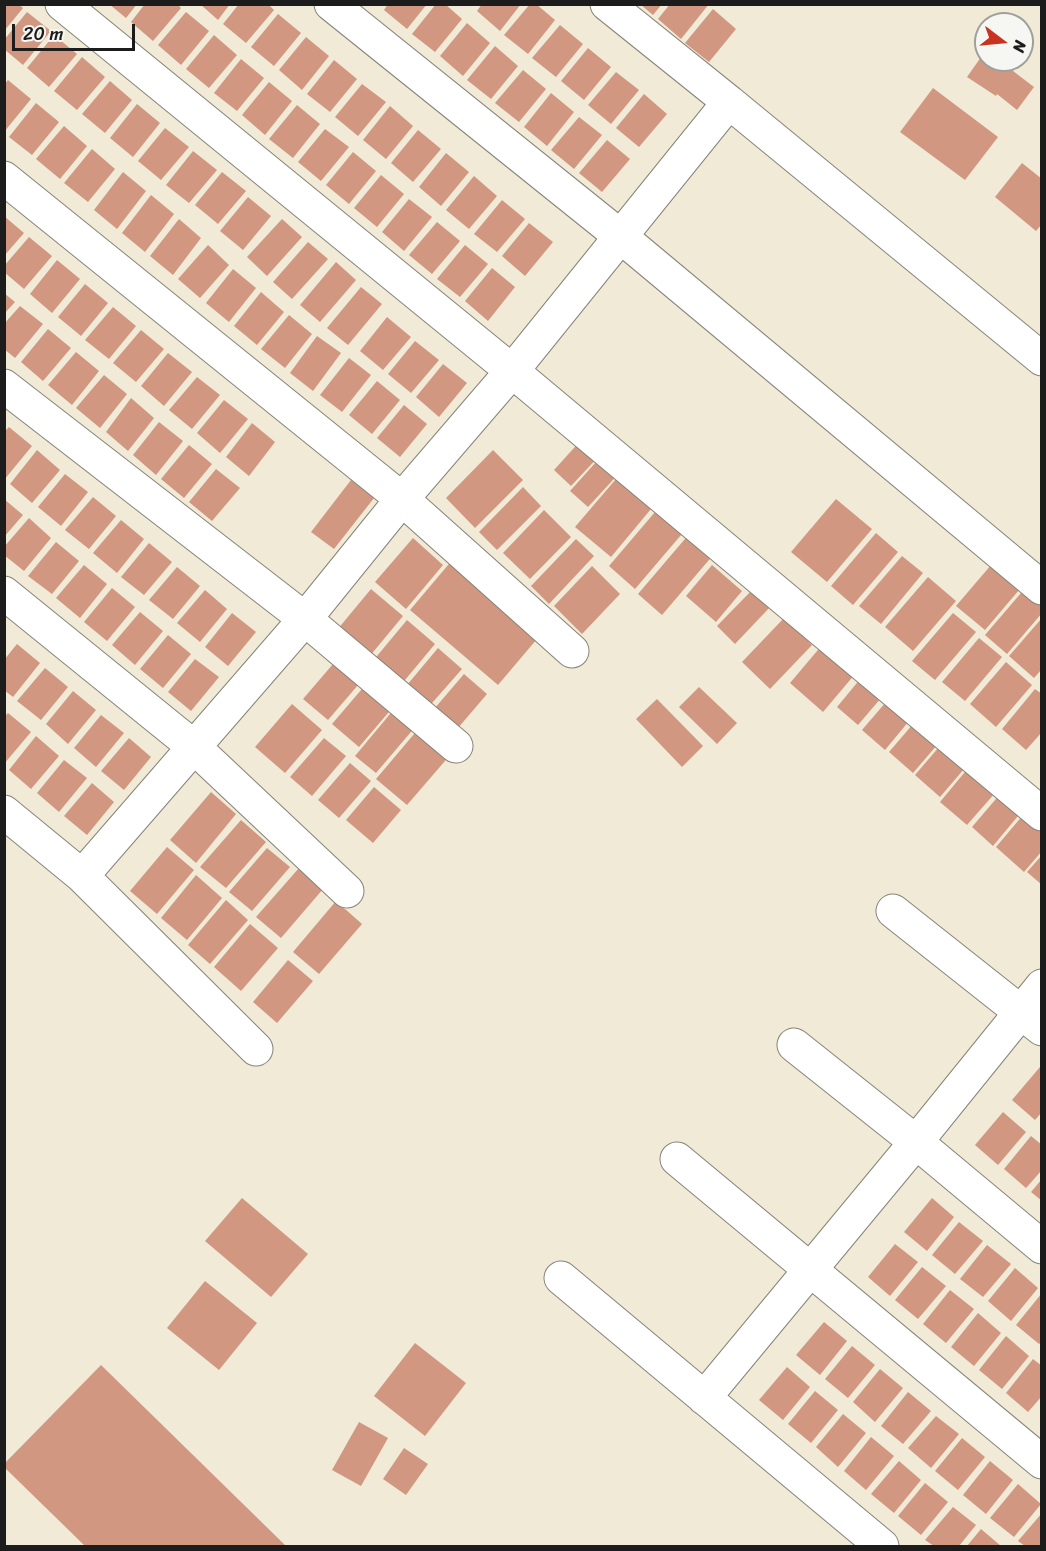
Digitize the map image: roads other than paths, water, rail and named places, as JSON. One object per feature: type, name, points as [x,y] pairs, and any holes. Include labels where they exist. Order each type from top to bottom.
[{"type":"street","points":[[62,4],[512,371],[1041,814]]},
{"type":"street","points":[[331,4],[620,236],[1041,588]]},
{"type":"street","points":[[607,4],[1041,359]]},
{"type":"street","points":[[82,876],[305,619],[402,499],[512,371],[729,102]]},
{"type":"street","points":[[4,178],[402,499],[572,651]]},
{"type":"street","points":[[4,386],[305,619],[456,746]]},
{"type":"street","points":[[4,592],[194,747],[347,891]]},
{"type":"street","points":[[4,812],[82,876],[256,1049]]},
{"type":"street","points":[[893,912],[1031,1020]]},
{"type":"street","points":[[704,1398],[916,1142],[1031,1020],[1041,986]]},
{"type":"street","points":[[794,1045],[916,1142],[1041,1247]]},
{"type":"street","points":[[677,1159],[1041,1462]]},
{"type":"street","points":[[561,1278],[882,1546]]}]
